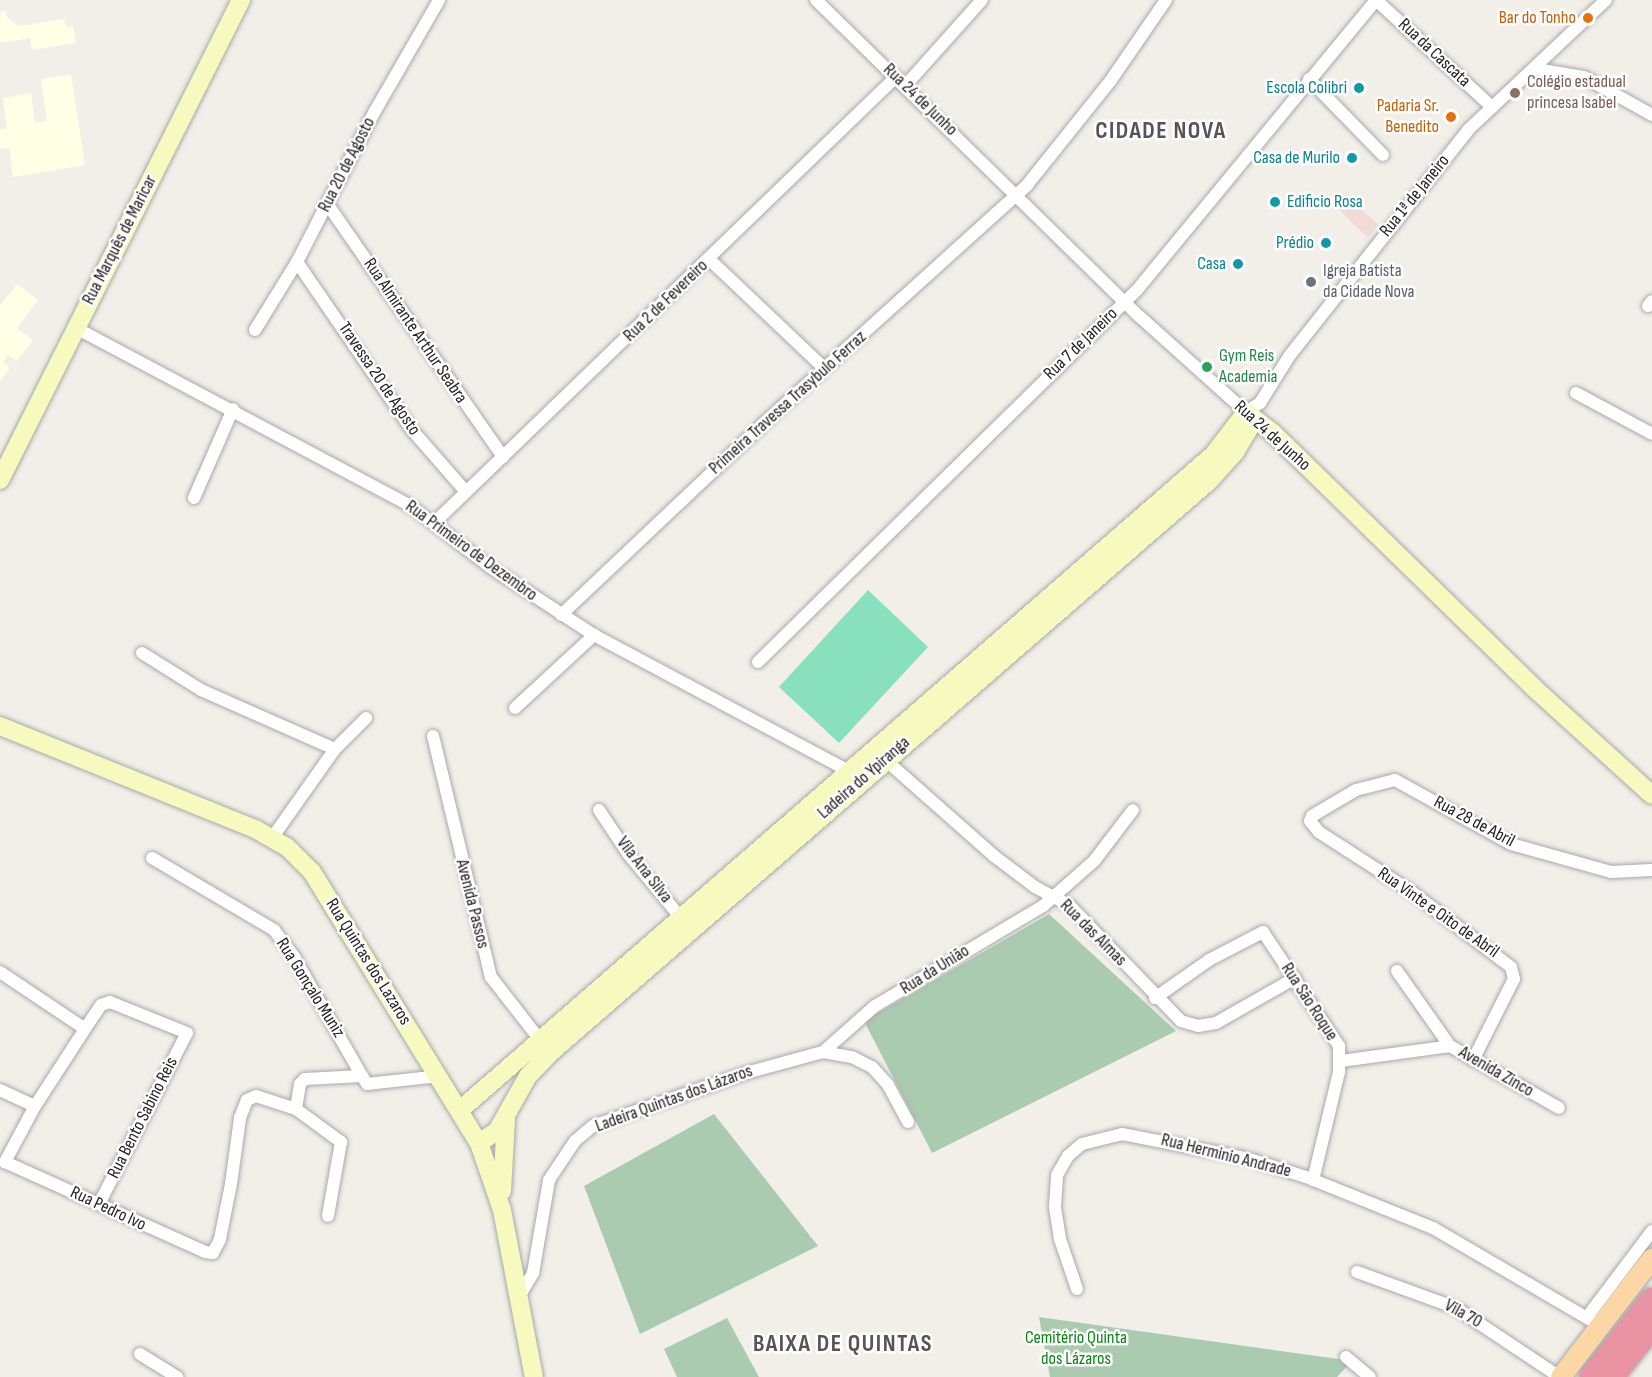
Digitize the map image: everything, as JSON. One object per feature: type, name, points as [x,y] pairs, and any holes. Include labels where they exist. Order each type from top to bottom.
[{"type":"highway","points":[[1591,1377],[1652,1299]]},
{"type":"highway","points":[[1614,1377],[1652,1328]]},
{"type":"main road","points":[[1560,1377],[1594,1321],[1652,1259]]},
{"type":"street","name":"Rua Marquês de Maricar","points":[[0,480],[241,0]]},
{"type":"street","name":"Rua 24 de Junho","points":[[816,0],[1017,193],[1125,302],[1254,411],[1534,688],[1652,795]]},
{"type":"street","name":"Rua 2 de Fevereiro","points":[[435,522],[710,259],[901,81],[982,0]]},
{"type":"street","name":"Primeira Travessa Trasybulo Ferraz","points":[[561,615],[824,368],[1017,193],[1111,80],[1166,0]]},
{"type":"street","name":"Rua 7 de Janeiro","points":[[758,662],[1125,302],[1376,0]]},
{"type":"street","name":"Rua da Cascata","points":[[1376,0],[1492,107]]},
{"type":"street","name":"Rua 1ª de Janeiro","points":[[1254,411],[1290,355],[1444,158],[1492,107],[1536,69],[1606,0]]},
{"type":"street","name":"Rua 20 de Agosto","points":[[255,330],[297,262],[435,1]]},
{"type":"street","points":[[1536,69],[1584,77],[1652,115]]},
{"type":"street","points":[[1309,79],[1383,155]]},
{"type":"street","name":"Rua Almirante Arthur Seabra","points":[[328,205],[503,457]]},
{"type":"street","points":[[710,259],[824,368]]},
{"type":"street","name":"Travessa 20 de Agosto","points":[[297,262],[411,430],[466,492]]},
{"type":"street","name":"Rua Primeiro de Dezembro","points":[[76,328],[233,409],[435,522],[490,567],[594,635],[856,775]]},
{"type":"street","points":[[1576,393],[1652,434]]},
{"type":"street","points":[[194,498],[233,409]]},
{"type":"street","name":"Ladeira do Ypiranga","points":[[460,1110],[545,1047],[1218,461],[1254,411]]},
{"type":"street","points":[[515,708],[594,635]]},
{"type":"street","points":[[142,653],[201,690],[335,749]]},
{"type":"street","points":[[272,838],[335,749],[366,718]]},
{"type":"street","name":"Rua Quintas dos Lazaros","points":[[0,726],[272,838],[312,872],[479,1143],[502,1210],[534,1377]]},
{"type":"street","name":"Avenida Passos","points":[[433,736],[491,977],[545,1047]]},
{"type":"street","name":"Rua das Almas","points":[[879,755],[994,856],[1035,887],[1070,905],[1155,998],[1181,1022],[1209,1025],[1294,978]]},
{"type":"street","name":"Rua 28 de Abril","points":[[1310,821],[1317,812],[1356,790],[1395,780],[1511,844],[1585,867],[1611,872],[1652,870]]},
{"type":"street","name":"Vila Ana Silva","points":[[599,810],[629,855],[686,924]]},
{"type":"street","name":"Rua da União","points":[[823,1052],[875,1006],[1034,913],[1094,861],[1134,810]]},
{"type":"street","name":"Rua Vinte e Oito de Abril","points":[[1310,821],[1330,840],[1412,892],[1511,967],[1514,979],[1473,1060]]},
{"type":"street","name":"Rua Gonçalo Muniz","points":[[152,858],[274,930],[294,957],[362,1076]]},
{"type":"street","name":"Rua São Roque","points":[[1155,998],[1209,960],[1263,932],[1329,1028],[1341,1061],[1313,1180]]},
{"type":"street","name":"Avenida Zinco","points":[[1397,971],[1450,1046],[1559,1108]]},
{"type":"street","points":[[0,972],[85,1029],[35,1106],[0,1090]]},
{"type":"street","name":"Rua Bento Sabino Reis","points":[[85,1029],[101,1005],[110,1002],[187,1033],[99,1204]]},
{"type":"street","points":[[1341,1061],[1450,1046]]},
{"type":"street","name":"Ladeira do Ypiranga","points":[[479,1143],[497,1131],[506,1118],[545,1047]]},
{"type":"street","name":"Ladeira Quintas dos Lázaros","points":[[520,1295],[533,1273],[549,1180],[575,1141],[593,1126],[756,1070],[823,1052],[852,1057],[872,1067],[888,1084],[908,1122]]},
{"type":"street","points":[[328,1216],[341,1142],[296,1109],[300,1084],[305,1079],[362,1076],[367,1084],[439,1076]]},
{"type":"street","name":"Rua Pedro Ivo","points":[[35,1106],[4,1162],[213,1253],[220,1239],[240,1118],[247,1100],[256,1096],[296,1109]]},
{"type":"street","points":[[502,1210],[506,1118]]},
{"type":"street","name":"Rua Herminio Andrade","points":[[1077,1289],[1060,1239],[1055,1188],[1062,1165],[1082,1144],[1122,1134],[1246,1158],[1313,1180],[1433,1228],[1594,1321]]},
{"type":"street","points":[[1594,1321],[1652,1231]]},
{"type":"street","name":"Vila 70","points":[[1357,1272],[1456,1308],[1560,1377]]},
{"type":"street","points":[[140,1354],[177,1377]]},
{"type":"street","points":[[1346,1357],[1370,1377]]},
{"type":"shaded area","points":[[6,11],[7,18],[19,26],[64,19],[66,27],[73,26],[76,43],[32,50],[30,38],[0,43],[0,12]]},
{"type":"shaded area","points":[[71,74],[85,165],[13,177],[9,148],[0,149],[0,129],[7,128],[3,98],[31,93],[35,123],[47,121],[41,79]]},
{"type":"shaded area","points":[[1344,194],[1378,224],[1368,238],[1336,207]]},
{"type":"shaded area","points":[[17,284],[38,300],[17,328],[33,340],[17,361],[8,355],[3,362],[10,368],[0,381],[0,306]]},
{"type":"green space","points":[[868,590],[928,647],[839,743],[779,687]]},
{"type":"green space","points":[[1049,914],[1176,1031],[932,1153],[864,1021]]},
{"type":"green space","points":[[714,1114],[818,1246],[640,1334],[584,1186]]},
{"type":"green space","name":"Cemitério Quinta dos Lázaros","points":[[1039,1317],[1352,1361],[1337,1377],[1050,1377]]},
{"type":"green space","points":[[727,1318],[759,1377],[677,1377],[664,1349]]},
{"type":"place","name":"Bar do Tonho","points":[[1588,18]]},
{"type":"place","name":"Escola Colibri","points":[[1359,88]]},
{"type":"place","name":"Colégio estadual princesa Isabel","points":[[1515,93]]},
{"type":"place","name":"Padaria Sr. Benedito","points":[[1451,117]]},
{"type":"place","name":"Casa de Murilo","points":[[1352,158]]},
{"type":"place","name":"Edificio Rosa","points":[[1275,202]]},
{"type":"place","name":"Prédio","points":[[1326,243]]},
{"type":"place","name":"Casa","points":[[1238,264]]},
{"type":"place","name":"Igreja Batista da Cidade Nova","points":[[1311,282]]},
{"type":"place","name":"Gym Reis Academia","points":[[1207,367]]},
{"type":"district","name":"CIDADE NOVA","points":[[1161,131]]},
{"type":"district","name":"BAIXA DE QUINTAS","points":[[843,1344]]}]
